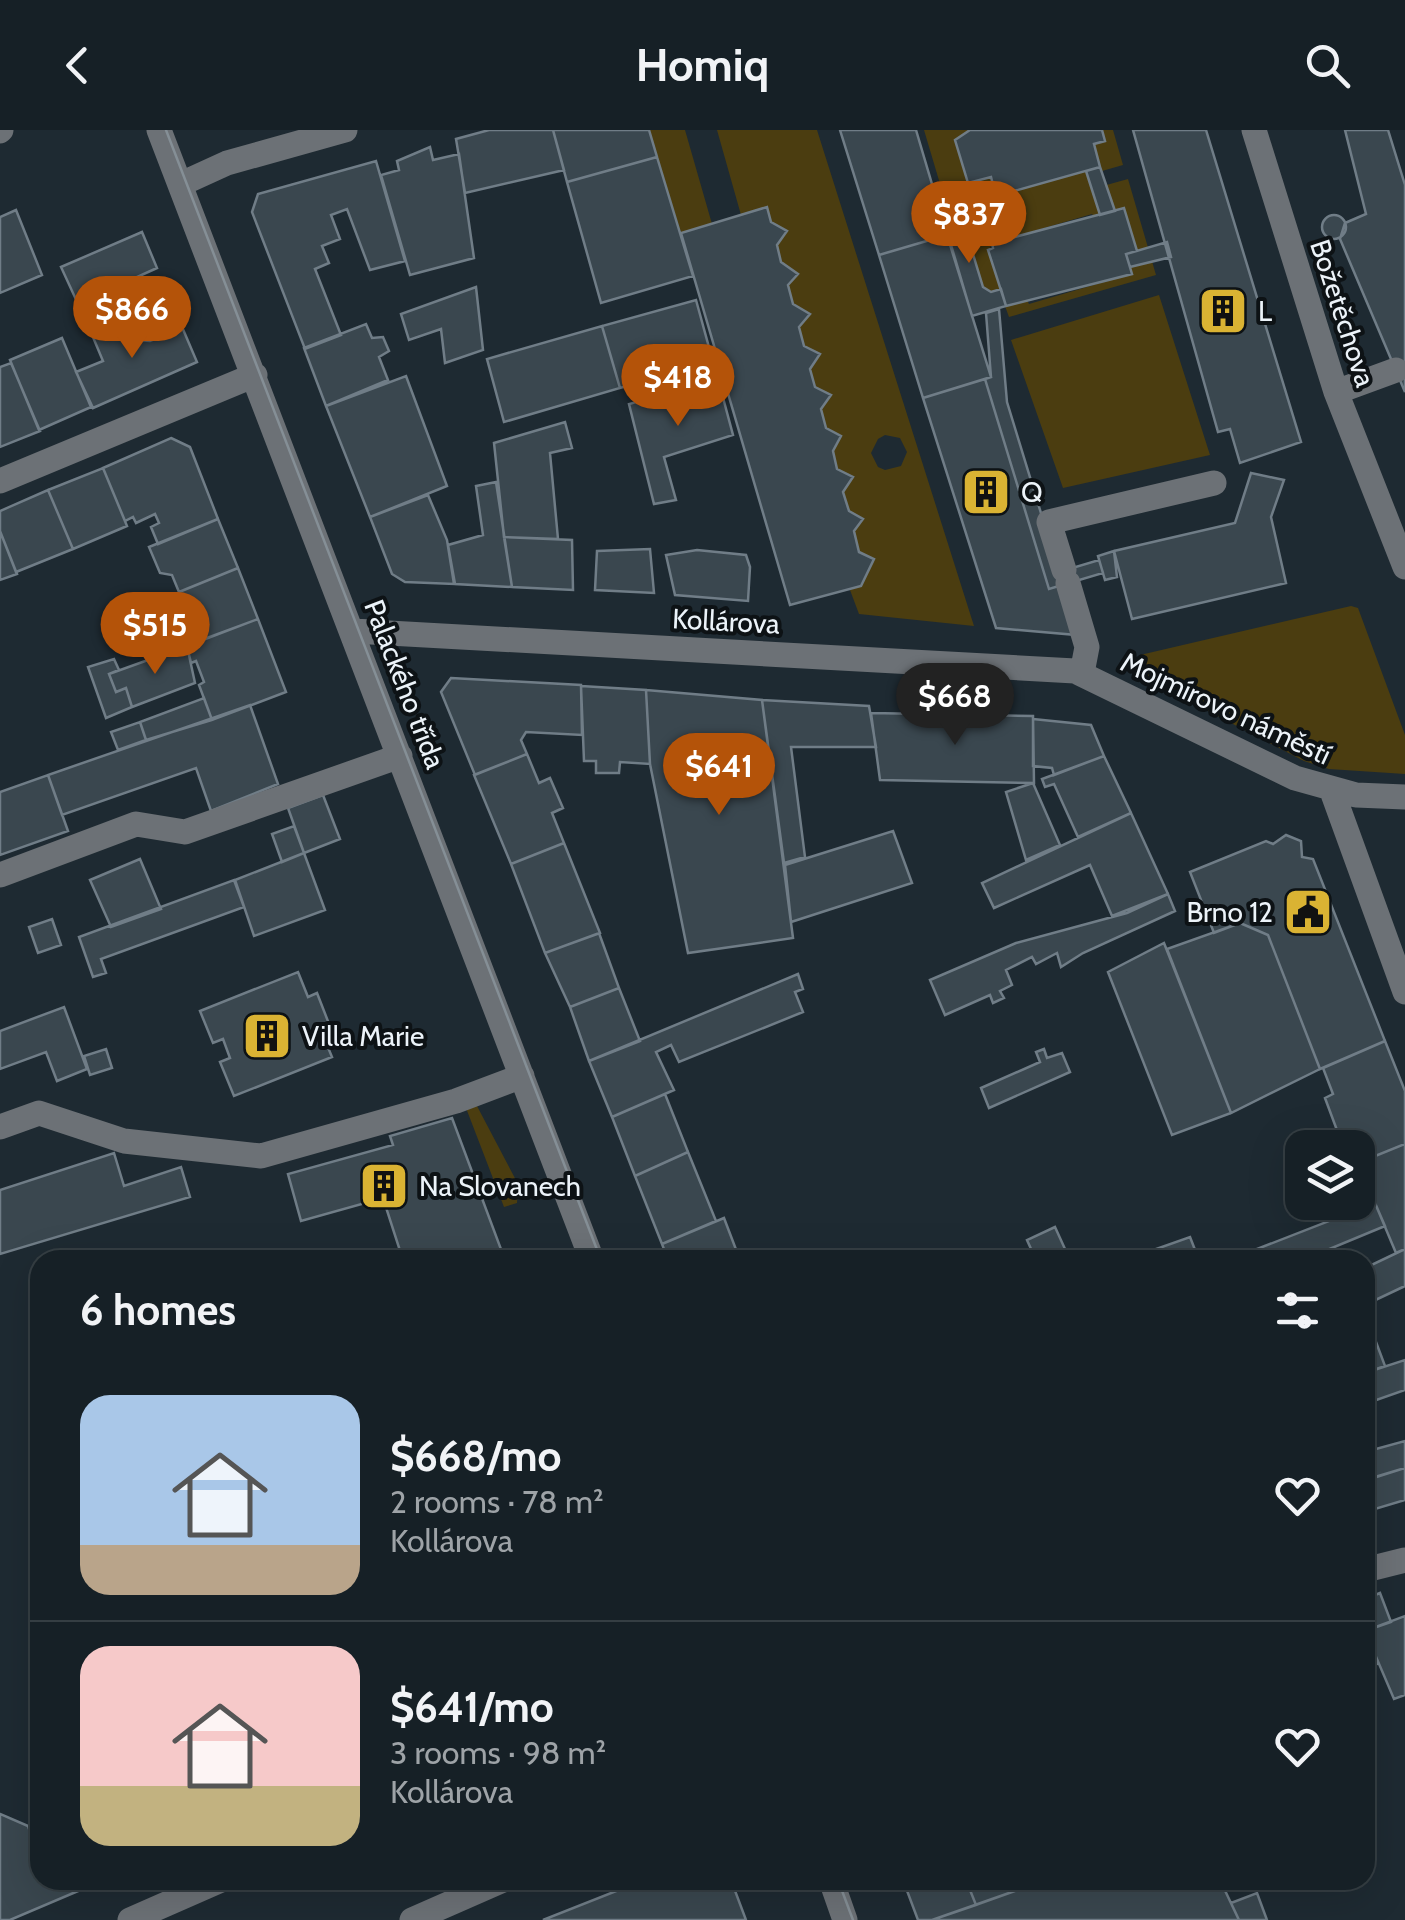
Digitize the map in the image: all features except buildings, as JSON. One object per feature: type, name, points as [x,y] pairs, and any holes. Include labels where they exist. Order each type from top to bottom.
[{"type":"street","name":"Palackého třída","points":[[158,130],[522,1076],[580,1250]]},
{"type":"street","points":[[180,184],[227,163],[344,130]]},
{"type":"street","name":"Božetěchova","points":[[1254,130],[1336,392],[1405,567]]},
{"type":"street","points":[[1336,392],[1396,370]]},
{"type":"street","points":[[0,481],[255,375]]},
{"type":"street","points":[[1088,676],[1087,647],[1049,522],[1214,484]]},
{"type":"street","name":"Kollárova","points":[[353,631],[1088,676]]},
{"type":"street","name":"Mojmírovo náměstí","points":[[1088,676],[1295,778],[1332,791],[1405,797]]},
{"type":"street","points":[[0,875],[136,824],[185,832],[400,756]]},
{"type":"street","name":"Mojmírovo náměstí","points":[[1332,791],[1405,992]]},
{"type":"street","points":[[0,1127],[39,1114],[124,1141],[261,1156],[446,1104],[522,1076]]},
{"type":"street","points":[[1375,1568],[1405,1560]]},
{"type":"street","points":[[130,1920],[198,1890]]},
{"type":"street","points":[[412,1920],[480,1890]]},
{"type":"street","points":[[835,1890],[846,1920]]},
{"type":"shaded area","points":[[649,130],[685,130],[712,224],[681,233]]},
{"type":"shaded area","points":[[717,130],[817,130],[974,626],[859,614],[850,590],[861,586],[874,559],[859,552],[854,531],[863,519],[849,511],[843,492],[853,477],[837,469],[833,451],[841,436],[826,428],[810,369],[820,354],[804,346],[799,327],[809,314],[793,304],[788,285],[797,274],[781,262],[777,245],[787,231],[771,222],[767,207],[741,215]],"holes":[[[885,435],[900,438],[907,452],[901,466],[885,470],[878,467],[871,453],[878,439]]]},
{"type":"shaded area","points":[[924,130],[970,130],[955,140],[968,182],[991,177],[997,196],[1086,171],[1092,189],[1128,179],[1156,275],[1009,317],[1005,306],[979,315]],"holes":[[[1092,214],[1131,274],[1029,304],[1027,300],[1005,305],[988,251],[993,243]]]},
{"type":"shaded area","points":[[1102,130],[1113,130],[1123,165],[1102,171],[1094,144],[1105,141]]},
{"type":"shaded area","points":[[1159,295],[1210,455],[1063,488],[1011,340]]},
{"type":"shaded area","points":[[1351,606],[1358,608],[1405,735],[1405,774],[1329,769],[1304,761],[1133,672],[1130,666],[1140,655]]},
{"type":"shaded area","points":[[477,1106],[518,1184],[517,1203],[504,1207],[466,1108]]},
{"type":"tram line","points":[[166,130],[597,1250]]},
{"type":"tram line","points":[[842,1890],[853,1920]]},
{"type":"place","name":"L","points":[[1223,311]]},
{"type":"place","name":"Q","points":[[986,492]]},
{"type":"place","name":"Brno 12","points":[[1308,912]]},
{"type":"place","name":"Villa Marie","points":[[267,1036]]},
{"type":"place","name":"Na Slovanech","points":[[384,1186]]}]
